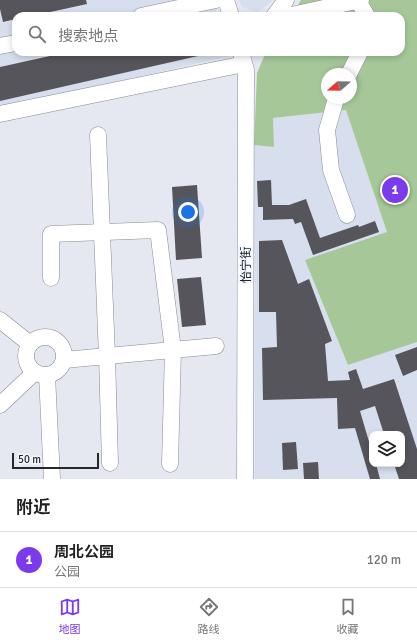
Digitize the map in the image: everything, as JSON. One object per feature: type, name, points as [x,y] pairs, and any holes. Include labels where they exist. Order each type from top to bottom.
[{"type":"street","points":[[160,12],[216,0]]},
{"type":"street","points":[[226,0],[230,12]]},
{"type":"street","points":[[277,12],[286,0]]},
{"type":"street","points":[[306,12],[360,1],[365,12]]},
{"type":"street","points":[[0,46],[12,44]]},
{"type":"street","points":[[353,68],[358,56]]},
{"type":"street","points":[[0,114],[243,58]]},
{"type":"street","name":"怡宁街","points":[[243,58],[246,70],[245,479]]},
{"type":"street","points":[[334,104],[327,130],[331,170],[347,215]]},
{"type":"street","points":[[98,135],[108,356],[110,463]]},
{"type":"street","points":[[51,278],[51,234],[158,230],[172,350],[170,464]]},
{"type":"street","points":[[0,320],[30,344]]},
{"type":"street","points":[[41,338],[53,339],[62,348],[64,360],[62,365],[53,374],[41,374],[30,368],[27,363],[27,350],[30,344],[35,340],[41,338]]},
{"type":"street","points":[[64,360],[216,346]]},
{"type":"street","points":[[0,405],[41,374]]},
{"type":"street","points":[[41,374],[52,479]]},
{"type":"shaded area","points":[[0,0],[213,0],[217,12],[12,12],[12,56],[230,56],[0,108]]},
{"type":"shaded area","points":[[239,0],[273,0],[257,12],[242,7]]},
{"type":"shaded area","points":[[346,110],[388,232],[305,260],[348,365],[417,342],[417,479],[255,479],[254,145],[274,147],[273,118]]},
{"type":"green space","points":[[301,0],[417,0],[417,342],[348,365],[305,260],[387,232],[346,110],[273,118],[274,147],[254,145],[257,73],[264,56],[405,56],[405,12],[296,12]]},
{"type":"building","points":[[0,0],[86,0],[87,4],[50,12],[12,12],[12,20],[3,22],[0,9]]},
{"type":"building","points":[[50,56],[198,56],[0,101],[0,67]]},
{"type":"building","points":[[271,180],[272,205],[289,205],[306,199],[320,238],[375,221],[379,232],[313,255],[301,222],[295,224],[293,219],[263,220],[263,207],[258,207],[257,181]]},
{"type":"building","points":[[197,185],[202,258],[176,260],[172,187]]},
{"type":"building","points":[[282,240],[298,284],[309,279],[332,341],[325,344],[328,381],[350,380],[348,372],[356,369],[363,389],[394,379],[417,449],[417,479],[399,479],[395,467],[405,467],[405,431],[383,431],[375,406],[360,411],[369,442],[369,467],[377,467],[380,479],[370,479],[355,428],[338,429],[337,398],[263,400],[262,348],[277,347],[276,312],[259,312],[259,241]]},
{"type":"building","points":[[201,277],[206,325],[182,327],[177,279]]},
{"type":"building","points":[[417,347],[417,370],[403,376],[395,355]]},
{"type":"building","points":[[296,442],[298,469],[283,470],[282,443]]},
{"type":"building","points":[[318,462],[319,479],[304,479],[303,463]]},
{"type":"place","name":"周北公园","points":[[395,190]]}]
